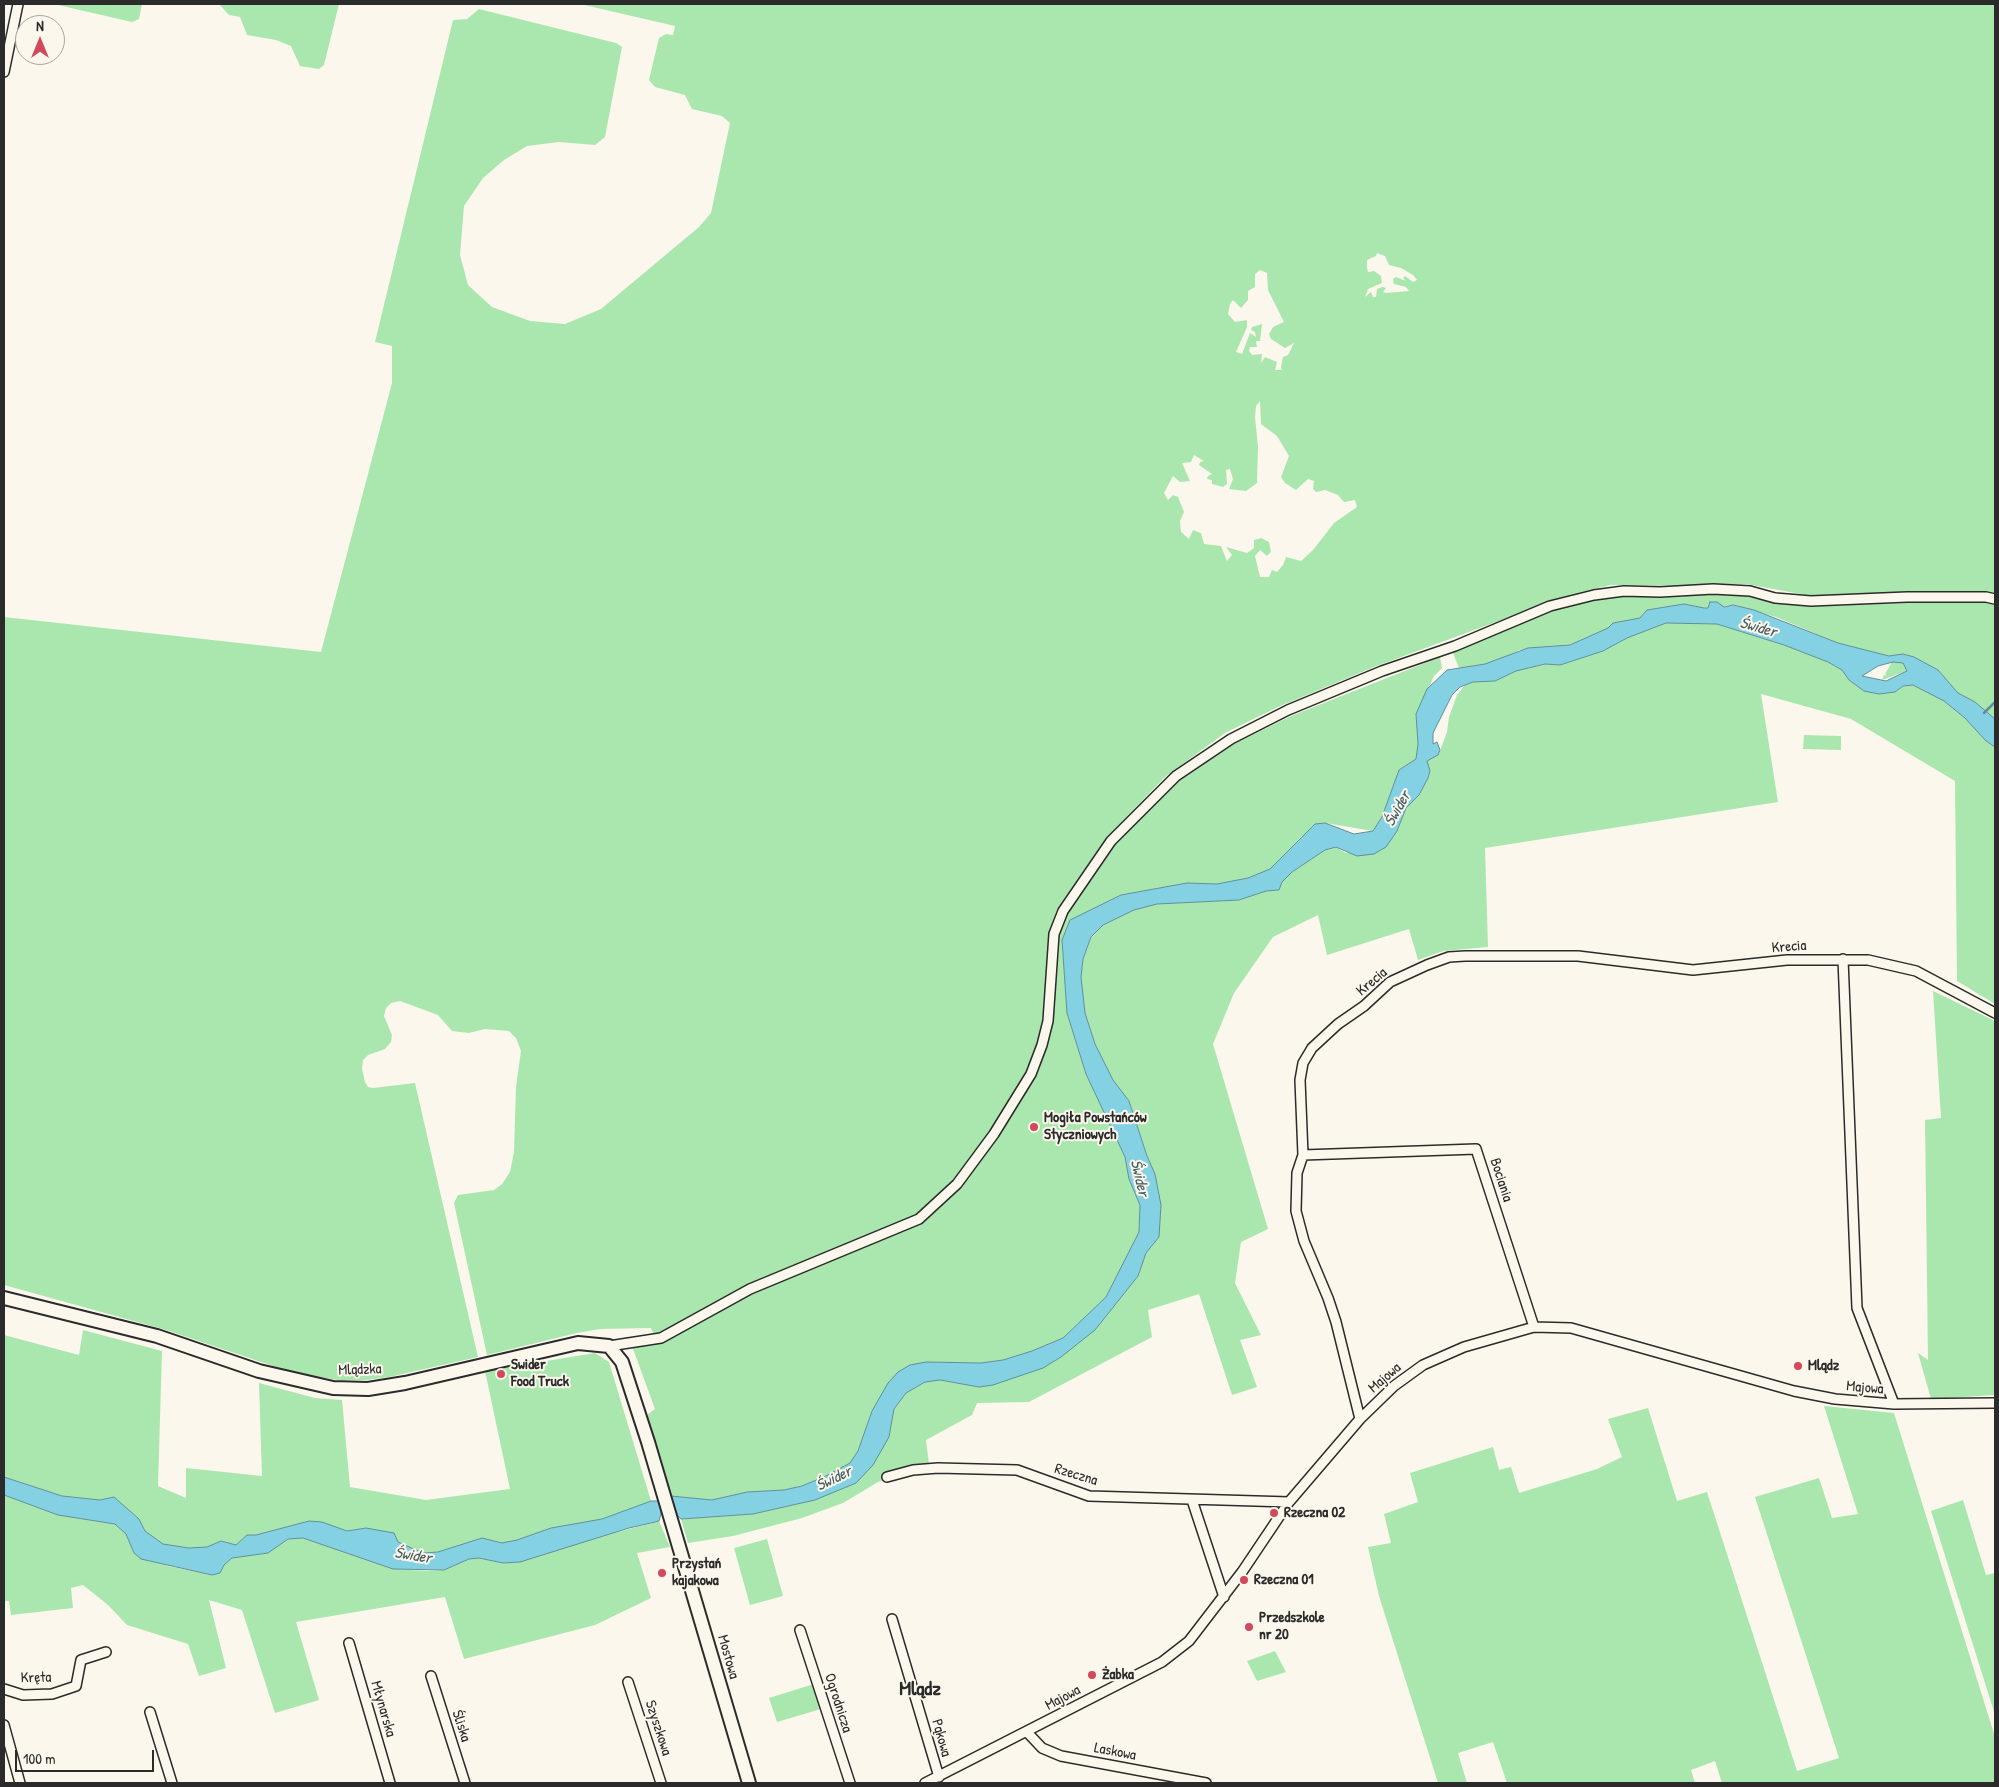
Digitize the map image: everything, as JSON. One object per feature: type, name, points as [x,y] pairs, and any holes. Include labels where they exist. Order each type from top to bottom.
[{"type":"street","points":[[4,72],[18,4]]},
{"type":"street","points":[[609,1346],[661,1338],[750,1289],[919,1219],[957,1184],[994,1134],[1031,1074],[1048,1022],[1054,934],[1063,911],[1110,841],[1176,776],[1230,739],[1288,710],[1382,671],[1455,646],[1550,606],[1594,595],[1624,590],[1660,592],[1713,589],[1750,591],[1775,598],[1810,601],[1986,597],[1995,599]]},
{"type":"street","name":"Krecia","points":[[1360,1418],[1336,1322],[1304,1241],[1296,1211],[1297,1173],[1303,1155],[1300,1080],[1303,1063],[1312,1048],[1338,1024],[1364,1006],[1390,982],[1427,965],[1449,958],[1493,954],[1587,957],[1693,970],[1786,960],[1843,959],[1884,963],[1916,971],[1995,1012]]},
{"type":"street","points":[[1843,959],[1857,1308],[1894,1404]]},
{"type":"street","name":"Bociania","points":[[1303,1155],[1476,1149],[1534,1327]]},
{"type":"street","name":"Mlądzka","points":[[4,1298],[157,1336],[259,1371],[333,1388],[368,1388],[405,1384],[578,1343],[609,1346]]},
{"type":"street","name":"Majowa","points":[[925,1783],[939,1778],[1162,1662],[1190,1641],[1224,1597],[1289,1502],[1360,1418],[1394,1386],[1423,1365],[1464,1346],[1534,1327],[1574,1328],[1794,1391],[1835,1399],[1894,1404],[1995,1403]]},
{"type":"street","name":"Mostowa","points":[[609,1346],[622,1362],[651,1452],[749,1783]]},
{"type":"street","name":"Rzeczna","points":[[887,1477],[913,1470],[938,1468],[1017,1470],[1089,1496],[1289,1502]]},
{"type":"street","points":[[1192,1500],[1224,1597]]},
{"type":"street","name":"Pąkowa","points":[[892,1619],[939,1778]]},
{"type":"street","name":"Ogrodnicza","points":[[800,1630],[850,1783]]},
{"type":"street","name":"Młynarska","points":[[349,1643],[390,1783]]},
{"type":"street","name":"Kręta","points":[[4,1689],[23,1695],[52,1694],[76,1686],[82,1660],[106,1652]]},
{"type":"street","name":"Śliska","points":[[431,1676],[465,1783]]},
{"type":"street","name":"Szyszkowa","points":[[628,1682],[661,1783]]},
{"type":"street","points":[[150,1712],[172,1783]]},
{"type":"street","points":[[4,1725],[20,1783]]},
{"type":"street","name":"Laskowa","points":[[1028,1732],[1042,1748],[1061,1756],[1206,1783]]},
{"type":"green space","points":[[142,4],[139,19],[132,22],[58,5]]},
{"type":"green space","points":[[219,4],[339,4],[324,65],[319,69],[300,66],[291,46],[276,40],[247,35],[240,17],[229,15]]},
{"type":"green space","points":[[580,4],[1995,4],[1995,594],[1828,599],[1746,584],[1686,586],[1611,585],[1569,595],[1374,667],[1278,707],[1225,733],[1165,777],[1107,837],[1057,909],[1049,932],[1044,1020],[1037,1044],[1026,1071],[990,1132],[954,1181],[917,1215],[747,1285],[659,1334],[654,1335],[651,1328],[600,1329],[487,1355],[454,1203],[458,1195],[494,1190],[502,1184],[510,1172],[514,1152],[516,1087],[521,1051],[516,1038],[509,1031],[485,1029],[469,1033],[452,1031],[438,1015],[400,1001],[391,1003],[386,1008],[384,1016],[392,1035],[391,1042],[385,1049],[368,1055],[363,1060],[362,1069],[368,1087],[415,1083],[478,1357],[389,1377],[366,1380],[338,1380],[279,1368],[166,1330],[4,1285],[4,617],[321,652],[392,383],[392,346],[375,342],[453,20],[467,19],[479,9],[616,43],[622,47],[605,137],[595,145],[559,142],[527,146],[504,160],[483,178],[464,206],[460,255],[468,285],[492,307],[530,321],[565,324],[601,309],[699,227],[711,213],[730,123],[722,116],[692,109],[685,95],[655,87],[649,80],[659,38],[666,34],[673,35],[675,26]],"holes":[[[1377,253],[1385,256],[1389,265],[1401,268],[1413,275],[1417,280],[1413,282],[1405,276],[1403,278],[1406,281],[1396,277],[1393,279],[1394,284],[1406,287],[1409,291],[1386,293],[1383,292],[1386,288],[1382,287],[1377,289],[1376,297],[1373,297],[1371,292],[1365,297],[1368,289],[1382,283],[1381,276],[1374,271],[1368,272],[1367,268],[1367,260],[1376,256]],[[1260,270],[1267,273],[1268,290],[1284,322],[1273,327],[1269,334],[1271,339],[1285,348],[1294,343],[1288,355],[1283,357],[1282,370],[1275,370],[1277,362],[1265,357],[1261,363],[1262,354],[1252,355],[1249,351],[1250,347],[1257,347],[1256,341],[1260,341],[1262,324],[1252,327],[1251,330],[1255,332],[1256,337],[1250,333],[1242,354],[1236,352],[1247,327],[1247,320],[1235,322],[1228,314],[1230,304],[1233,300],[1241,308],[1248,300],[1248,291],[1255,287],[1255,274]],[[1260,401],[1261,424],[1277,436],[1289,456],[1281,477],[1285,483],[1296,490],[1308,479],[1314,481],[1313,489],[1316,492],[1325,490],[1338,495],[1344,502],[1355,500],[1357,507],[1334,523],[1313,550],[1301,561],[1286,557],[1283,565],[1277,572],[1272,570],[1269,577],[1260,577],[1255,556],[1260,550],[1267,556],[1271,552],[1269,542],[1261,538],[1254,540],[1254,548],[1247,553],[1226,547],[1232,555],[1227,561],[1221,546],[1204,544],[1201,533],[1193,530],[1189,539],[1181,532],[1180,521],[1184,512],[1178,497],[1173,495],[1168,500],[1164,493],[1173,476],[1180,482],[1190,481],[1182,463],[1191,462],[1194,455],[1204,461],[1200,462],[1199,465],[1212,474],[1207,479],[1212,480],[1212,484],[1223,487],[1227,484],[1226,470],[1230,469],[1233,479],[1229,489],[1246,491],[1257,483],[1256,406]]]},
{"type":"green space","points":[[1698,593],[1733,594],[1774,601],[1824,606],[1989,600],[1995,603],[1995,719],[1975,702],[1958,693],[1938,670],[1914,657],[1903,654],[1889,656],[1838,643],[1776,617],[1733,605],[1704,608],[1684,604],[1647,610],[1640,618],[1613,623],[1608,628],[1570,645],[1519,650],[1505,659],[1485,664],[1459,668],[1453,653],[1536,615],[1573,604],[1615,596],[1682,597]]},
{"type":"green space","points":[[1666,623],[1717,624],[1784,645],[1828,662],[1842,670],[1849,680],[1864,691],[1879,694],[1895,692],[1903,686],[1913,685],[1944,701],[1965,718],[1986,741],[1995,747],[1995,1004],[1957,981],[1955,781],[1851,719],[1761,694],[1778,802],[1485,848],[1488,947],[1443,951],[1418,960],[1409,929],[1327,955],[1318,915],[1273,937],[1234,993],[1213,1044],[1268,1229],[1241,1242],[1235,1283],[1261,1335],[1240,1340],[1257,1387],[1232,1395],[1199,1294],[1148,1310],[1152,1337],[1029,1402],[977,1403],[972,1415],[926,1440],[929,1464],[878,1482],[843,1503],[802,1518],[733,1536],[688,1543],[681,1519],[754,1514],[815,1500],[889,1437],[894,1409],[906,1393],[925,1382],[939,1380],[979,1387],[1095,1330],[1138,1276],[1146,1253],[1159,1237],[1155,1174],[1129,1101],[1113,1080],[1095,1044],[1085,1013],[1081,977],[1083,959],[1091,938],[1103,925],[1134,910],[1157,904],[1239,900],[1266,891],[1279,890],[1282,882],[1292,872],[1325,850],[1336,847],[1346,853],[1397,831],[1406,808],[1419,795],[1428,778],[1430,771],[1427,761],[1438,755],[1440,751],[1457,695],[1465,685],[1473,682],[1495,681],[1516,671],[1545,664],[1560,665],[1603,651],[1627,638]]},
{"type":"green space","points":[[1440,657],[1442,668],[1434,676],[1416,714],[1418,744],[1416,759],[1399,770],[1382,817],[1373,831],[1325,823],[1302,836],[1270,869],[1248,878],[1217,884],[1187,883],[1121,895],[1070,920],[1062,940],[1067,1013],[1086,1074],[1125,1157],[1129,1179],[1140,1205],[1139,1232],[1106,1297],[1063,1338],[1032,1351],[1003,1360],[981,1363],[926,1362],[872,1411],[858,1451],[850,1463],[826,1476],[802,1486],[784,1490],[747,1492],[712,1500],[671,1496],[647,1415],[655,1409],[632,1346],[662,1342],[752,1293],[922,1223],[961,1186],[998,1137],[1035,1076],[1053,1022],[1059,936],[1067,914],[1116,843],[1181,779],[1234,744],[1291,716]]},
{"type":"green space","points":[[1892,662],[1904,663],[1907,671],[1882,680],[1884,675],[1887,676],[1885,674]]},
{"type":"green space","points":[[1804,735],[1841,736],[1841,750],[1803,749]]},
{"type":"green space","points":[[1933,991],[1995,1021],[1995,1395],[1931,1399],[1918,1353],[1928,1360],[1925,1120],[1941,1118]]},
{"type":"green space","points":[[83,1330],[162,1351],[158,1486],[186,1498],[186,1468],[262,1476],[259,1383],[315,1398],[342,1400],[350,1487],[426,1500],[510,1489],[485,1371],[595,1353],[609,1362],[651,1501],[602,1519],[551,1528],[517,1540],[503,1543],[482,1538],[438,1552],[423,1553],[411,1549],[366,1528],[347,1531],[322,1522],[309,1521],[256,1535],[247,1535],[236,1545],[221,1541],[207,1547],[189,1548],[163,1544],[145,1531],[139,1519],[114,1497],[100,1500],[62,1496],[4,1477],[4,1335],[79,1355]]},
{"type":"green space","points":[[1824,1406],[1894,1413],[1995,1737],[1995,1783],[1722,1783],[1715,1761],[1691,1770],[1695,1783],[1507,1783],[1493,1742],[1458,1753],[1467,1783],[1438,1783],[1379,1596],[1368,1547],[1391,1543],[1384,1514],[1418,1502],[1410,1473],[1493,1447],[1499,1470],[1511,1467],[1519,1493],[1597,1469],[1622,1457],[1608,1419],[1648,1408],[1677,1501],[1707,1492],[1797,1771],[1839,1758],[1755,1497],[1819,1478],[1832,1518],[1858,1514]]},
{"type":"green space","points":[[4,1495],[58,1515],[115,1524],[126,1534],[134,1553],[168,1566],[212,1575],[220,1573],[224,1565],[232,1558],[268,1553],[288,1539],[303,1538],[393,1569],[427,1571],[444,1570],[469,1559],[479,1558],[503,1563],[659,1521],[670,1547],[637,1553],[651,1598],[595,1625],[464,1659],[445,1597],[296,1622],[319,1700],[275,1713],[242,1610],[209,1600],[226,1668],[199,1676],[188,1644],[127,1625],[108,1605],[83,1585],[71,1588],[73,1608],[11,1615],[9,1601],[4,1601]]},
{"type":"green space","points":[[1963,1500],[1986,1575],[1995,1573],[1995,1715],[1931,1511]]},
{"type":"green space","points":[[767,1539],[783,1596],[750,1605],[734,1548]]},
{"type":"green space","points":[[1275,1651],[1286,1672],[1257,1681],[1247,1661]]},
{"type":"green space","points":[[814,1684],[821,1709],[777,1722],[769,1698]]},
{"type":"water","name":"Świder","points":[[1710,602],[1717,602],[1724,607],[1733,605],[1754,610],[1838,643],[1889,656],[1903,654],[1914,657],[1938,670],[1958,693],[1975,702],[1995,719],[1995,747],[1986,741],[1965,718],[1944,701],[1913,685],[1903,686],[1895,692],[1879,694],[1864,691],[1849,680],[1842,670],[1828,662],[1784,645],[1717,624],[1666,623],[1627,638],[1603,651],[1560,665],[1545,664],[1516,671],[1495,681],[1473,682],[1460,687],[1452,695],[1433,733],[1433,744],[1437,742],[1440,750],[1438,755],[1427,761],[1430,771],[1428,778],[1419,795],[1406,808],[1397,831],[1386,847],[1374,854],[1357,856],[1336,847],[1325,850],[1292,872],[1282,882],[1279,890],[1266,891],[1239,900],[1157,904],[1134,910],[1103,925],[1091,937],[1083,959],[1081,977],[1085,1013],[1095,1044],[1113,1080],[1129,1101],[1155,1174],[1161,1205],[1159,1237],[1146,1253],[1138,1276],[1095,1330],[1061,1357],[1043,1368],[993,1385],[979,1387],[940,1380],[925,1382],[906,1393],[894,1409],[889,1437],[873,1465],[856,1483],[815,1500],[753,1514],[681,1519],[673,1512],[661,1513],[659,1521],[629,1528],[520,1562],[503,1563],[479,1558],[469,1559],[444,1570],[393,1569],[303,1538],[288,1539],[268,1553],[232,1558],[224,1565],[220,1573],[212,1575],[141,1559],[134,1553],[126,1534],[115,1524],[58,1515],[4,1495],[4,1477],[62,1496],[100,1500],[114,1497],[139,1519],[145,1531],[163,1544],[189,1548],[207,1547],[221,1541],[236,1545],[247,1535],[256,1535],[309,1521],[322,1522],[347,1531],[366,1528],[394,1533],[398,1542],[423,1553],[438,1552],[482,1538],[502,1543],[517,1540],[551,1528],[602,1519],[651,1501],[664,1501],[671,1496],[712,1500],[747,1492],[784,1490],[802,1486],[826,1476],[850,1463],[858,1451],[872,1411],[888,1383],[898,1372],[910,1365],[926,1362],[981,1363],[1003,1360],[1032,1351],[1063,1338],[1106,1297],[1139,1232],[1140,1205],[1129,1179],[1125,1157],[1086,1074],[1067,1013],[1062,940],[1070,920],[1121,895],[1187,883],[1217,884],[1248,878],[1270,869],[1315,824],[1325,823],[1354,834],[1373,831],[1382,817],[1399,770],[1416,759],[1418,744],[1416,714],[1427,689],[1447,670],[1485,664],[1528,648],[1570,645],[1608,628],[1613,623],[1640,618],[1647,610],[1684,604],[1708,608]],"holes":[[[1893,662],[1903,663],[1907,671],[1886,681],[1862,676],[1878,666]]]},
{"type":"waterway","points":[[1984,713],[1995,702]]},
{"type":"place","name":"Mogiła Powstańców Styczniowych","points":[[1034,1127]]},
{"type":"place","name":"Mlądz","points":[[1798,1366]]},
{"type":"place","name":"Swider Food Truck","points":[[501,1374]]},
{"type":"place","name":"Rzeczna 02","points":[[1274,1513]]},
{"type":"place","name":"Przystań kajakowa","points":[[662,1573]]},
{"type":"place","name":"Rzeczna 01","points":[[1244,1580]]},
{"type":"place","name":"Przedszkole nr 20","points":[[1249,1627]]},
{"type":"place","name":"Żabka","points":[[1092,1675]]},
{"type":"district","name":"Mlądz","points":[[920,1690]]}]
